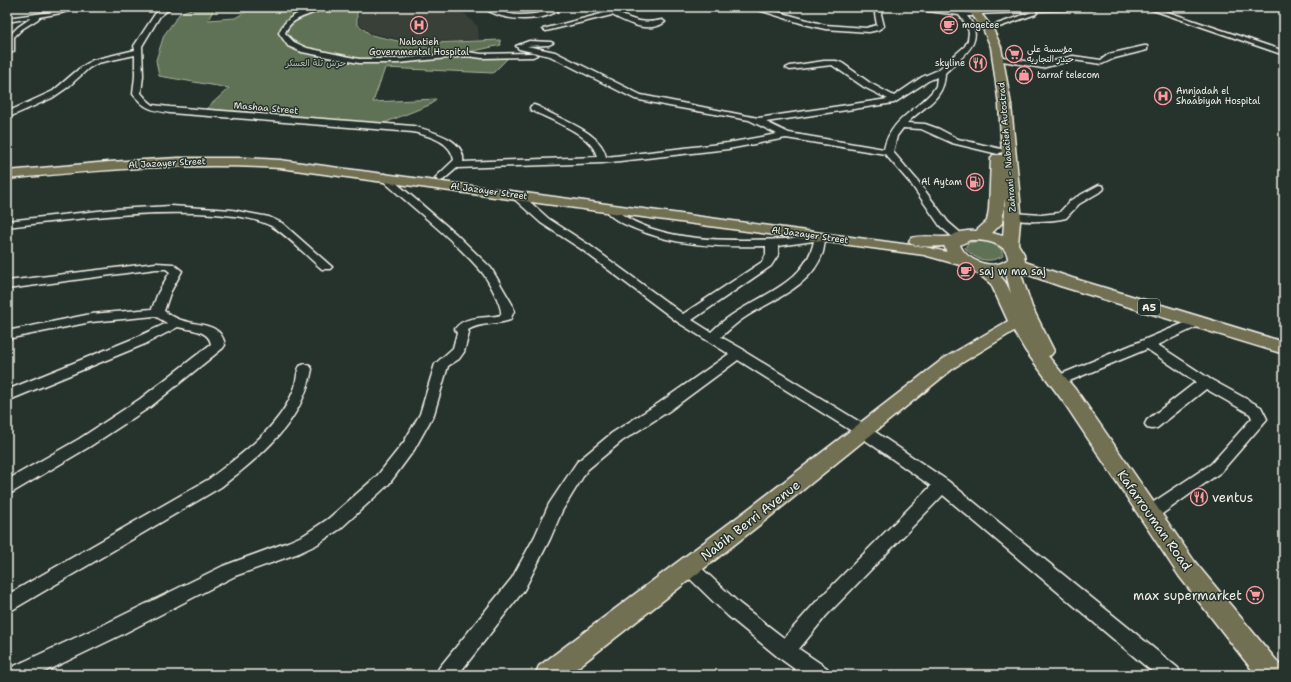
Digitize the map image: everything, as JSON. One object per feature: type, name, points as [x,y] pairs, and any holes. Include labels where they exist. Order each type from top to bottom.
[{"type":"highway","name":"Zahrani - Nabatieh Autostrad","points":[[968,11],[988,29],[996,47],[1005,105],[1013,216],[1013,257]]},
{"type":"highway","name":"Zahrani - Nabatieh Autostrad","points":[[968,11],[980,26],[991,53],[998,151],[997,209],[994,223],[980,235]]},
{"type":"highway","name":"A5","points":[[957,239],[968,235],[980,235],[1002,241],[1013,257],[1088,289],[1199,321],[1284,348]]},
{"type":"highway","points":[[957,239],[952,245],[953,251],[958,257],[970,264]]},
{"type":"highway","name":"A5","points":[[970,264],[1002,269],[1013,257]]},
{"type":"highway","name":"A5","points":[[1013,257],[1284,338]]},
{"type":"main road","name":"Al Jazayer Street","points":[[7,169],[169,158],[247,156],[314,161],[880,238],[926,242],[945,242],[957,239]]},
{"type":"main road","name":"Al Jazayer Street","points":[[7,175],[187,161],[224,160],[280,164],[925,251],[970,264],[986,272],[997,282],[1004,295],[1020,315]]},
{"type":"main road","points":[[1013,257],[1020,315],[1031,346],[1061,380]]},
{"type":"main road","points":[[949,363],[970,352],[993,337],[1020,315]]},
{"type":"main road","points":[[949,363],[962,348],[1020,315]]},
{"type":"main road","points":[[1020,315],[1039,340],[1061,380]]},
{"type":"main road","points":[[993,337],[1031,346]]},
{"type":"main road","name":"Nabih Berri Avenue","points":[[548,675],[689,567],[949,363]]},
{"type":"main road","name":"Kafarrouman Road","points":[[1061,380],[1072,399],[1187,569],[1272,675]]},
{"type":"street","points":[[7,20],[57,13],[76,7]]},
{"type":"street","name":"Mashaa Street","points":[[170,7],[157,16],[138,46],[139,76],[137,94],[148,105],[176,110],[406,128],[433,135],[449,144],[458,153],[459,161],[456,165]]},
{"type":"street","points":[[321,7],[292,19],[286,24],[282,33],[291,44],[305,50],[359,61],[393,61],[467,54],[482,56],[545,55],[564,60]]},
{"type":"street","points":[[486,7],[503,16],[514,17],[547,13],[559,7]]},
{"type":"street","points":[[546,29],[636,7]]},
{"type":"street","points":[[752,7],[776,12],[814,25],[866,30],[881,26],[878,14],[880,7]]},
{"type":"street","points":[[913,7],[968,11],[1043,10],[1095,7]]},
{"type":"street","points":[[1147,7],[1154,8],[1284,53]]},
{"type":"street","points":[[988,29],[1043,10]]},
{"type":"street","points":[[549,43],[529,43],[520,46],[522,48],[547,52],[638,97],[759,120],[884,102],[894,99],[925,79],[942,72],[962,54],[970,43],[972,32],[968,11]]},
{"type":"street","points":[[612,13],[642,26],[662,22]]},
{"type":"street","points":[[7,53],[10,51],[11,37],[20,28],[41,15]]},
{"type":"street","points":[[997,58],[1042,66],[1073,58],[1102,62],[1112,56],[1144,48]]},
{"type":"street","points":[[7,115],[33,104],[63,87],[90,64],[102,59],[137,52]]},
{"type":"street","points":[[790,68],[833,63],[867,85],[894,99]]},
{"type":"street","points":[[888,152],[893,133],[938,90],[941,84],[942,72]]},
{"type":"street","points":[[534,108],[590,138],[600,148],[603,154],[602,160]]},
{"type":"street","points":[[759,120],[772,130],[787,135],[888,152],[914,182],[944,224],[957,239]]},
{"type":"street","points":[[900,125],[922,126],[955,140],[998,151]]},
{"type":"street","points":[[440,178],[456,165],[602,160],[728,146],[787,135]]},
{"type":"street","points":[[17,675],[112,630],[229,571],[299,546],[329,527],[383,480],[409,446],[428,414],[442,364],[454,356],[459,349],[462,327],[472,323],[506,317],[508,311],[506,304],[487,270],[464,246],[384,177]]},
{"type":"street","points":[[1013,216],[1041,218],[1062,216],[1076,202],[1099,188]]},
{"type":"street","points":[[516,195],[545,221],[585,247],[683,320],[739,353],[863,431],[942,485],[1171,675]]},
{"type":"street","points":[[612,208],[611,211],[616,215],[640,227],[654,233],[676,239],[722,242],[772,242],[804,240],[819,237],[816,259],[808,270],[789,286],[741,315],[713,338]]},
{"type":"street","points":[[7,224],[104,214],[173,209],[250,215],[271,221],[278,225],[326,267]]},
{"type":"street","points":[[683,320],[767,264],[772,255],[772,242]]},
{"type":"street","points":[[7,285],[156,266],[172,267],[176,271],[164,293],[157,312]]},
{"type":"street","points":[[7,335],[91,318],[157,312],[177,323],[210,331],[216,337],[218,345],[145,403],[84,443],[7,488]]},
{"type":"street","points":[[1061,380],[1199,321]]},
{"type":"street","points":[[7,396],[177,323]]},
{"type":"street","points":[[1148,344],[1205,382],[1256,412],[1260,419],[1216,468],[1149,514]]},
{"type":"street","points":[[446,675],[518,584],[542,539],[555,509],[582,466],[617,437],[664,408],[739,353]]},
{"type":"street","points":[[9,600],[215,483],[244,461],[272,434],[285,418],[298,398],[304,383],[305,369]]},
{"type":"street","points":[[1152,424],[1205,382]]},
{"type":"street","points":[[784,651],[820,610],[942,485]]},
{"type":"street","points":[[689,567],[734,610],[784,651],[820,675]]},
{"type":"shaded area","name":"Nabatieh Governmental Hospital","points":[[360,7],[454,7],[465,14],[478,27],[479,40],[412,42],[371,33],[359,24]]},
{"type":"green space","name":"حرش تلة العسكر","points":[[196,7],[215,7],[208,20],[235,18],[254,7],[357,7],[357,24],[371,35],[411,44],[500,40],[501,45],[465,53],[510,56],[493,73],[385,68],[373,102],[436,99],[432,104],[379,125],[285,115],[206,109],[229,88],[159,76],[156,60],[164,35],[180,13]]},
{"type":"green space","points":[[979,241],[992,243],[1001,249],[1003,256],[992,260],[982,260],[977,258],[965,248],[968,243]]},
{"type":"place","name":"Nabatieh Governmental Hospital","points":[[419,25]]},
{"type":"place","name":"mogetee","points":[[949,25]]},
{"type":"place","name":"مؤسسة علي حيدر التجاريه","points":[[1014,54]]},
{"type":"place","name":"skyline","points":[[978,63]]},
{"type":"place","name":"tarraf telecom","points":[[1024,75]]},
{"type":"place","name":"Annjadah el Shaabiyah Hospital","points":[[1163,96]]},
{"type":"place","name":"Al Aytam","points":[[975,182]]},
{"type":"place","name":"saj w ma saj","points":[[966,271]]},
{"type":"place","name":"ventus","points":[[1199,497]]},
{"type":"place","name":"max supermarket","points":[[1255,595]]}]
